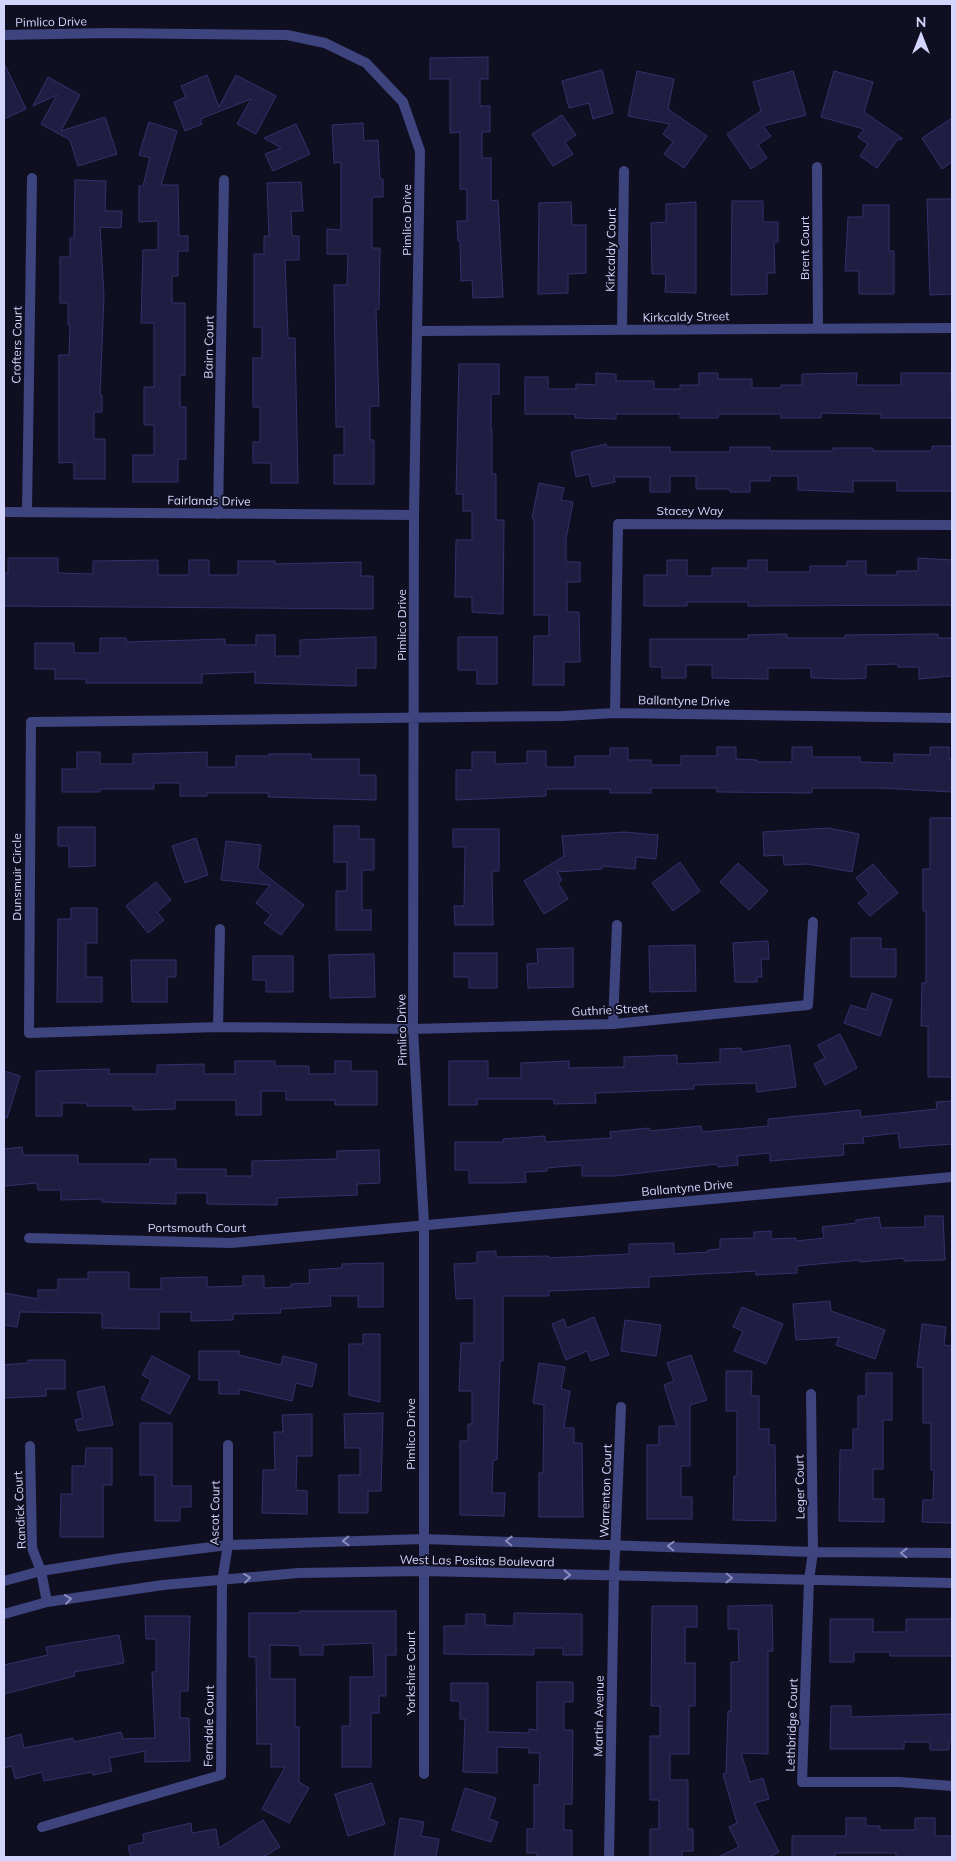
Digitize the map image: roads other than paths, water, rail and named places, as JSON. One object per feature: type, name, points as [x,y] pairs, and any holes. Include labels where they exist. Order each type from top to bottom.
[{"type":"street","name":"Pimlico Drive","points":[[4,35],[107,33],[287,35],[325,43],[366,63],[403,102],[420,151],[419,331],[414,515],[413,1029],[424,1224],[423,1572]]},
{"type":"street","name":"Brent Court","points":[[817,167],[818,328]]},
{"type":"street","name":"Kirkcaldy Court","points":[[622,330],[624,171]]},
{"type":"street","name":"Crofters Court","points":[[27,512],[32,178]]},
{"type":"street","name":"Bairn Court","points":[[218,514],[224,180]]},
{"type":"street","name":"Kirkcaldy Street","points":[[419,331],[952,328]]},
{"type":"street","name":"Fairlands Drive","points":[[4,512],[414,515]]},
{"type":"street","name":"Stacey Way","points":[[615,713],[618,524],[952,525]]},
{"type":"street","name":"Ballantyne Drive","points":[[415,719],[615,713],[952,718]]},
{"type":"street","name":"Dunsmuir Circle","points":[[413,1029],[218,1027],[29,1033],[31,722],[415,719]]},
{"type":"street","name":"Guthrie Street","points":[[413,1029],[613,1024],[808,1005],[813,922]]},
{"type":"street","points":[[613,1024],[617,925]]},
{"type":"street","points":[[218,1027],[220,929]]},
{"type":"street","name":"Ballantyne Drive","points":[[424,1224],[952,1177]]},
{"type":"street","name":"Portsmouth Court","points":[[29,1238],[232,1243],[424,1224]]},
{"type":"street","name":"Leger Court","points":[[809,1580],[813,1552],[811,1394]]},
{"type":"street","name":"Warrenton Court","points":[[614,1576],[617,1544],[620,1407]]},
{"type":"street","name":"Ascot Court","points":[[222,1581],[228,1545],[228,1445]]},
{"type":"street","name":"Randick Court","points":[[30,1446],[32,1548],[41,1572],[46,1602]]},
{"type":"street","name":"West Las Positas Boulevard","points":[[4,1581],[41,1572],[122,1558],[228,1545],[423,1538],[813,1552],[952,1553]]},
{"type":"street","name":"West Las Positas Boulevard","points":[[4,1614],[46,1602],[163,1585],[298,1573],[423,1572],[952,1583]]},
{"type":"street","name":"Yorkshire Court","points":[[423,1572],[424,1774]]},
{"type":"street","name":"Martin Avenue","points":[[609,1857],[614,1576]]},
{"type":"street","name":"Lethbridge Court","points":[[809,1580],[802,1782],[900,1782],[952,1786]]},
{"type":"street","name":"Ferndale Court","points":[[42,1827],[221,1775],[222,1581]]}]
